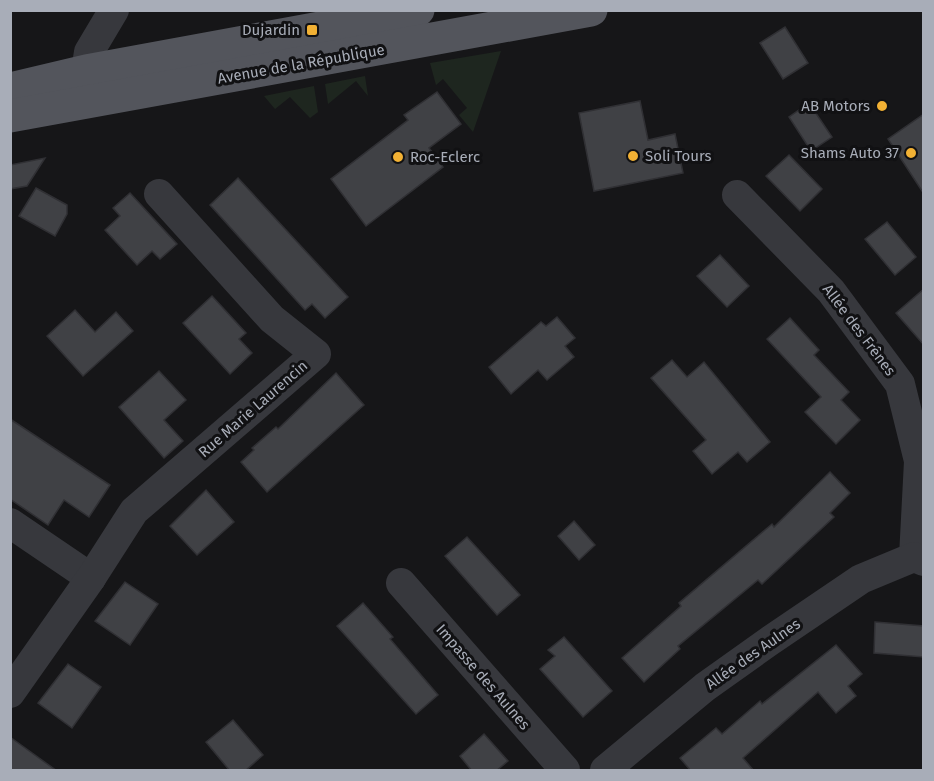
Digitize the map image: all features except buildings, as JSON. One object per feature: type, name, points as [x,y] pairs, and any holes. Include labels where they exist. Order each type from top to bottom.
[{"type":"main road","name":"Avenue de la République","points":[[10,89],[86,71],[418,10]]},
{"type":"main road","name":"Avenue de la République","points":[[10,116],[591,10]]},
{"type":"street","points":[[86,71],[89,52],[114,10]]},
{"type":"street","name":"Rue Marie Laurencin","points":[[10,693],[91,578],[134,511],[316,354],[272,319],[159,194]]},
{"type":"street","name":"Allée des Frênes","points":[[737,195],[831,291],[900,384],[919,461],[919,559]]},
{"type":"street","points":[[10,523],[91,578]]},
{"type":"street","name":"Allée des Aulnes","points":[[605,771],[705,687],[861,579],[919,559]]},
{"type":"street","name":"Impasse des Aulnes","points":[[401,583],[566,771]]},
{"type":"shaded area","points":[[501,51],[473,132],[459,115],[467,108],[443,79],[436,85],[430,63]]},
{"type":"shaded area","points":[[365,76],[368,96],[356,81],[328,104],[325,84]]},
{"type":"shaded area","points":[[314,86],[318,112],[310,118],[290,97],[275,109],[264,96]]},
{"type":"place","name":"Dujardin","points":[[312,30]]},
{"type":"place","name":"AB Motors","points":[[882,106]]},
{"type":"place","name":"Shams Auto 37","points":[[911,153]]},
{"type":"place","name":"Soli Tours","points":[[633,156]]},
{"type":"place","name":"Roc-Eclerc","points":[[398,157]]}]
